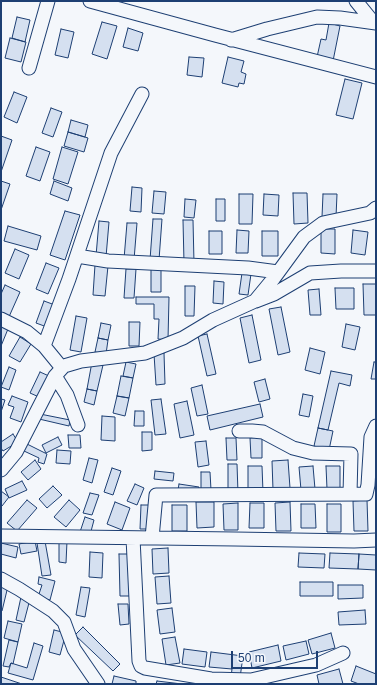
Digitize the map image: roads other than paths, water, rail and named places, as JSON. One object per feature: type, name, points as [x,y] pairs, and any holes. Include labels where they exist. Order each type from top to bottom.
[{"type":"street","points":[[29,68],[48,1]]},
{"type":"street","points":[[90,1],[232,40],[376,77]]},
{"type":"street","points":[[356,1],[374,23]]},
{"type":"street","points":[[232,40],[267,28],[317,17],[340,18],[374,23]]},
{"type":"street","points":[[44,346],[77,256],[111,153],[142,94]]},
{"type":"street","points":[[255,301],[304,236],[323,223],[370,213],[376,208]]},
{"type":"street","points":[[77,256],[108,261],[248,268],[278,272]]},
{"type":"street","points":[[1,470],[16,452],[59,372],[64,366],[81,361],[145,353],[183,338],[213,320],[274,294],[310,273],[341,270],[376,271]]},
{"type":"street","points":[[1,319],[27,332],[44,346],[59,372],[78,425]]},
{"type":"street","points":[[152,538],[156,495],[366,494],[371,437],[376,426]]},
{"type":"street","points":[[239,431],[252,430],[263,432],[293,448],[313,453],[351,454],[350,494]]},
{"type":"street","points":[[1,536],[354,541],[376,540]]},
{"type":"street","points":[[133,538],[139,661],[141,666],[145,668],[211,679],[251,680],[316,665],[343,653]]},
{"type":"street","points":[[1,579],[53,611],[64,622],[74,649],[98,684]]}]
